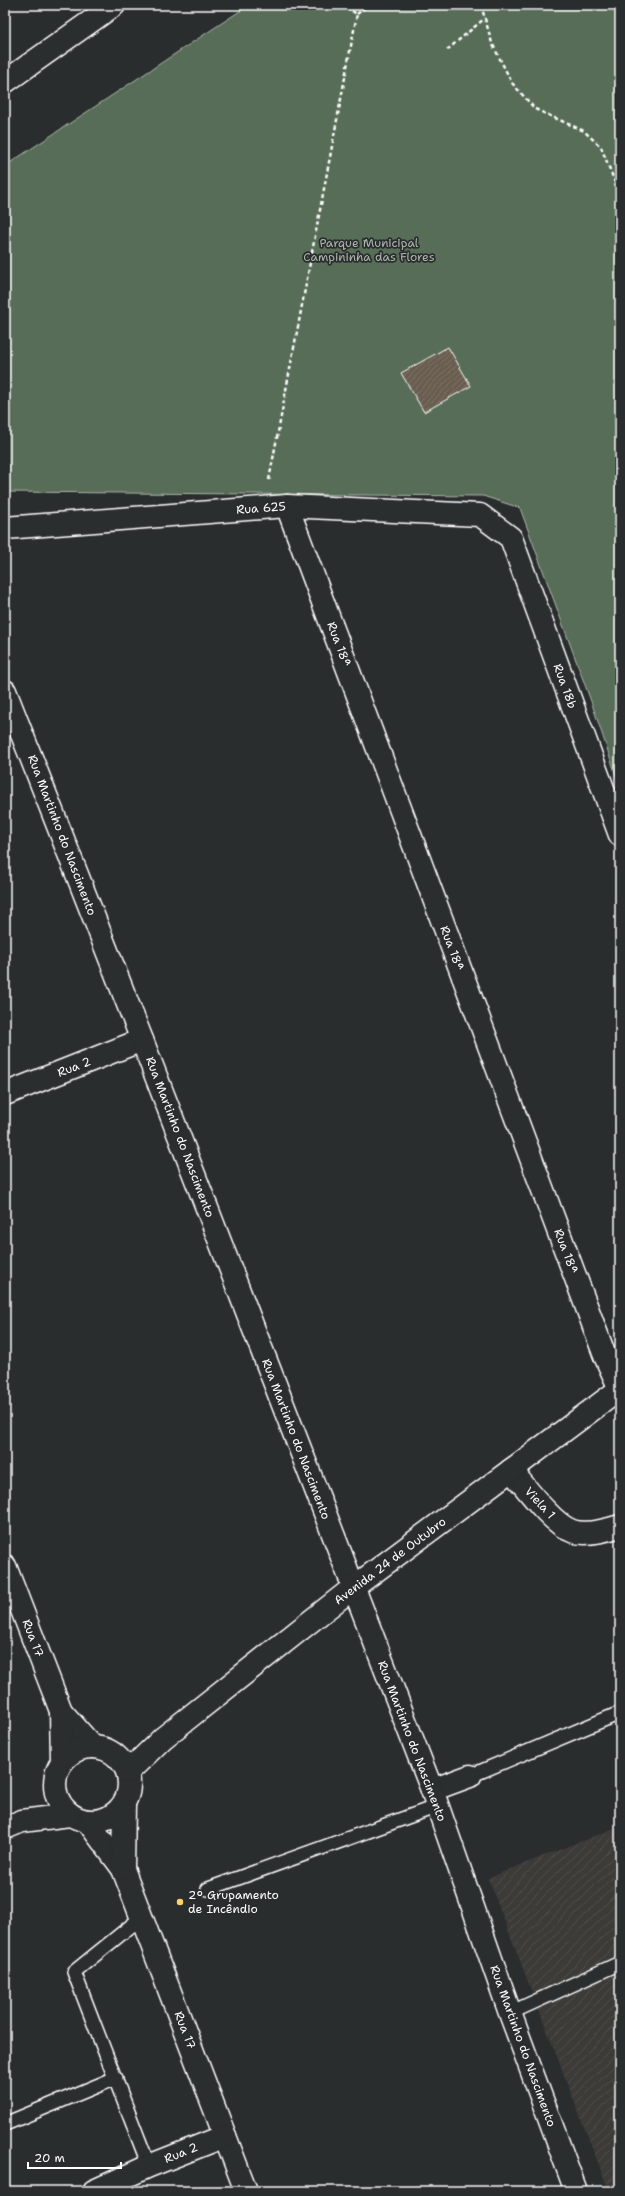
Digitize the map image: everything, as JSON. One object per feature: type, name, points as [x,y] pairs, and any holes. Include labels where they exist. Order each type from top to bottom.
[{"type":"street","points":[[5,82],[114,5]]},
{"type":"street","name":"Rua 625","points":[[5,528],[287,506],[480,515],[511,538]]},
{"type":"street","name":"Rua 18ª","points":[[287,506],[602,1348],[620,1389]]},
{"type":"street","name":"Rua 18b","points":[[511,538],[620,835]]},
{"type":"street","name":"Rua Martinho do Nascimento","points":[[5,691],[142,1040],[435,1798],[510,2014],[576,2191]]},
{"type":"street","name":"Rua 2","points":[[5,1094],[142,1040]]},
{"type":"street","name":"Avenida 24 de Outubro","points":[[128,1772],[163,1738],[354,1587],[620,1389]]},
{"type":"street","name":"Viela 1","points":[[511,1470],[551,1516],[572,1531],[602,1532],[620,1526]]},
{"type":"street","name":"Rua 17","points":[[5,1566],[61,1711],[62,1762]]},
{"type":"street","name":"Rua 17","points":[[61,1711],[103,1750]]},
{"type":"street","name":"Avenida 24 de Outubro","points":[[103,1750],[163,1738]]},
{"type":"street","points":[[13,1824],[79,1818],[108,1818],[124,1804],[129,1789],[128,1772],[122,1762],[103,1750],[76,1751],[62,1762],[56,1775],[55,1788],[60,1804],[79,1818]]},
{"type":"street","points":[[435,1798],[470,1776]]},
{"type":"street","points":[[13,1824],[55,1788]]},
{"type":"street","name":"Rua 17","points":[[123,1869],[124,1804]]},
{"type":"street","name":"Rua 17","points":[[79,1818],[123,1869],[246,2191]]},
{"type":"street","name":"Rua 2","points":[[94,2191],[149,2166],[224,2136]]},
{"type":"lane","points":[[470,1776],[620,1714]]},
{"type":"lane","points":[[208,1889],[435,1798]]},
{"type":"lane","points":[[142,1917],[74,1972],[149,2166]]},
{"type":"lane","points":[[510,2014],[620,1963]]},
{"type":"lane","points":[[5,2124],[116,2078]]},
{"type":"path","points":[[342,5],[357,14]]},
{"type":"path","points":[[481,5],[492,43],[512,83],[535,109],[584,131],[601,147],[620,195]]},
{"type":"path","points":[[267,486],[357,14],[367,6]]},
{"type":"path","points":[[447,50],[486,18]]},
{"type":"shaded area","points":[[620,1826],[620,2191],[609,2191],[488,1878]]},
{"type":"green space","name":"Parque Municipal Campininha das Flores","points":[[249,5],[620,5],[620,787],[592,704],[520,508],[483,496],[5,492],[5,162],[8,164]]},
{"type":"building","points":[[448,347],[471,386],[424,412],[401,373]]},
{"type":"place","name":"2º Grupamento de Incêndio","points":[[180,1902]]}]
